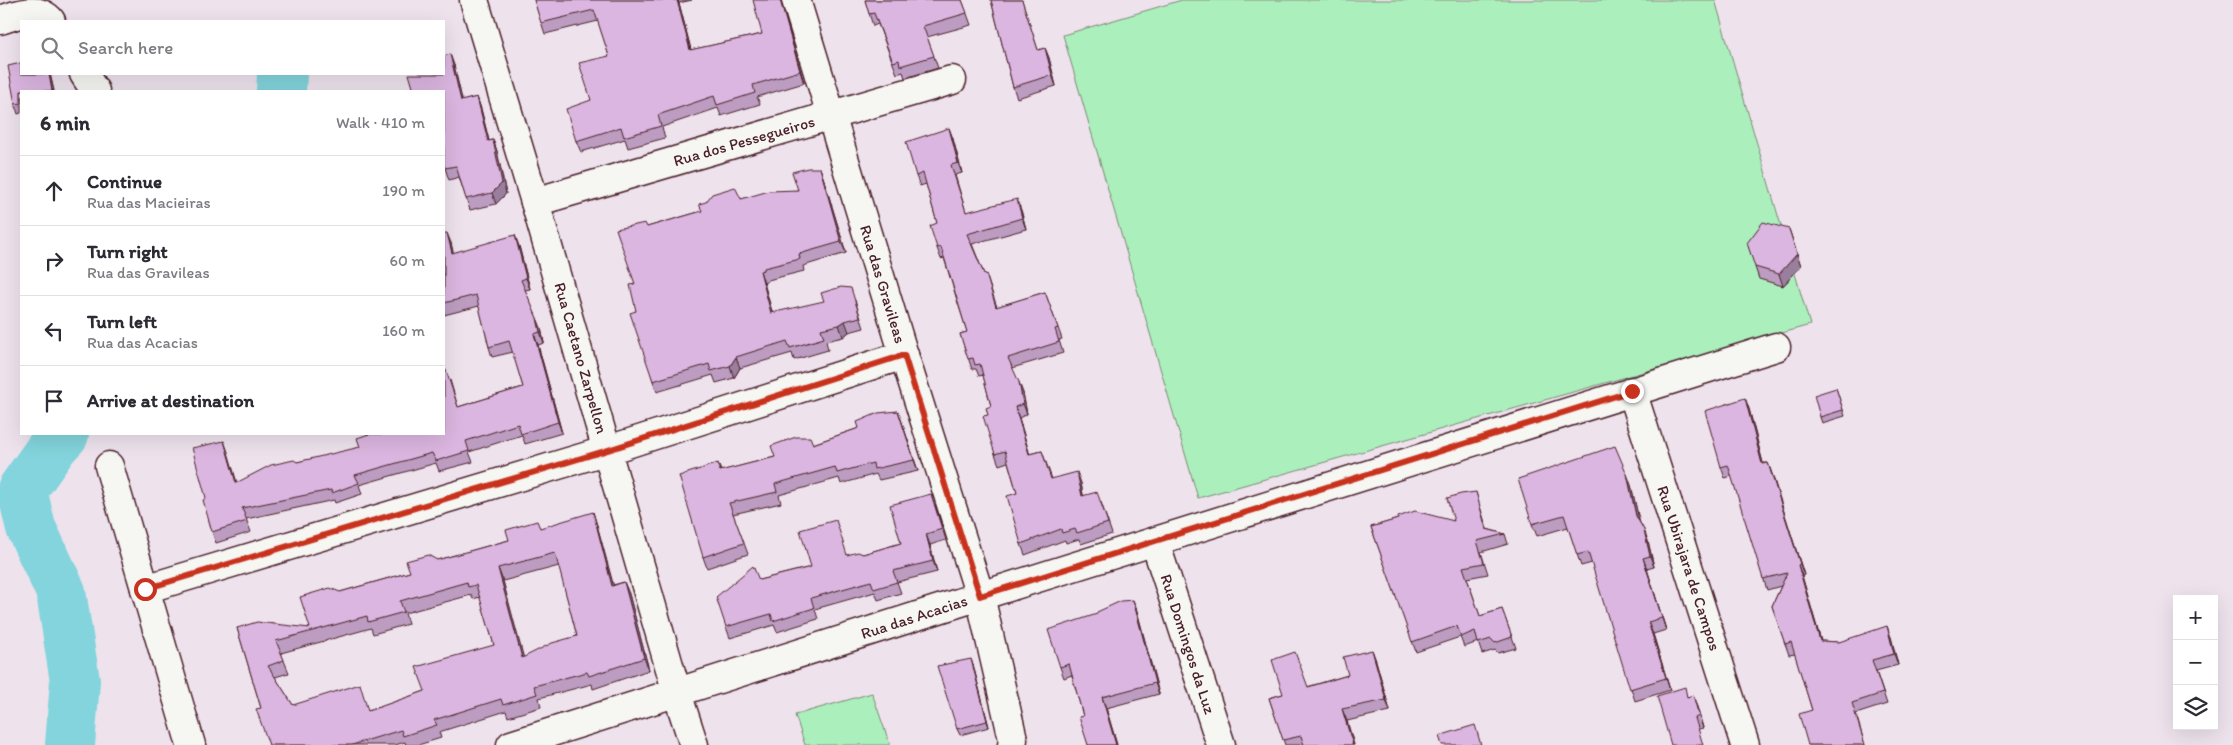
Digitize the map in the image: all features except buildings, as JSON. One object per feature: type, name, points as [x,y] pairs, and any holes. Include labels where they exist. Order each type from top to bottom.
[{"type":"street","name":"Rua Caetano Zarpellon","points":[[474,0],[608,450],[677,693],[694,745]]},
{"type":"street","name":"Rua das Gravileas","points":[[796,0],[904,355],[980,596],[1012,745]]},
{"type":"street","points":[[0,20],[32,12],[43,13],[50,20]]},
{"type":"street","points":[[85,75],[94,90]]},
{"type":"street","name":"Rua dos Pessegueiros","points":[[535,202],[952,80]]},
{"type":"street","name":"Rua das Acacias","points":[[511,745],[1776,347]]},
{"type":"street","points":[[145,589],[608,450],[904,355]]},
{"type":"street","name":"Rua Ubirajara de Campos","points":[[1632,391],[1745,745]]},
{"type":"street","points":[[109,466],[191,745]]},
{"type":"street","name":"Rua Domingos da Luz","points":[[1155,542],[1221,745]]},
{"type":"green space","points":[[1182,0],[1715,0],[1810,325],[1198,498],[1063,35]]},
{"type":"green space","points":[[872,693],[890,745],[805,745],[795,715]]},
{"type":"waterway","points":[[281,90],[282,75]]},
{"type":"waterway","points":[[63,435],[22,490],[31,528],[61,592],[75,681],[70,745]]},
{"type":"route","points":[[145,589],[608,450],[904,355],[980,596],[1632,391]]}]
